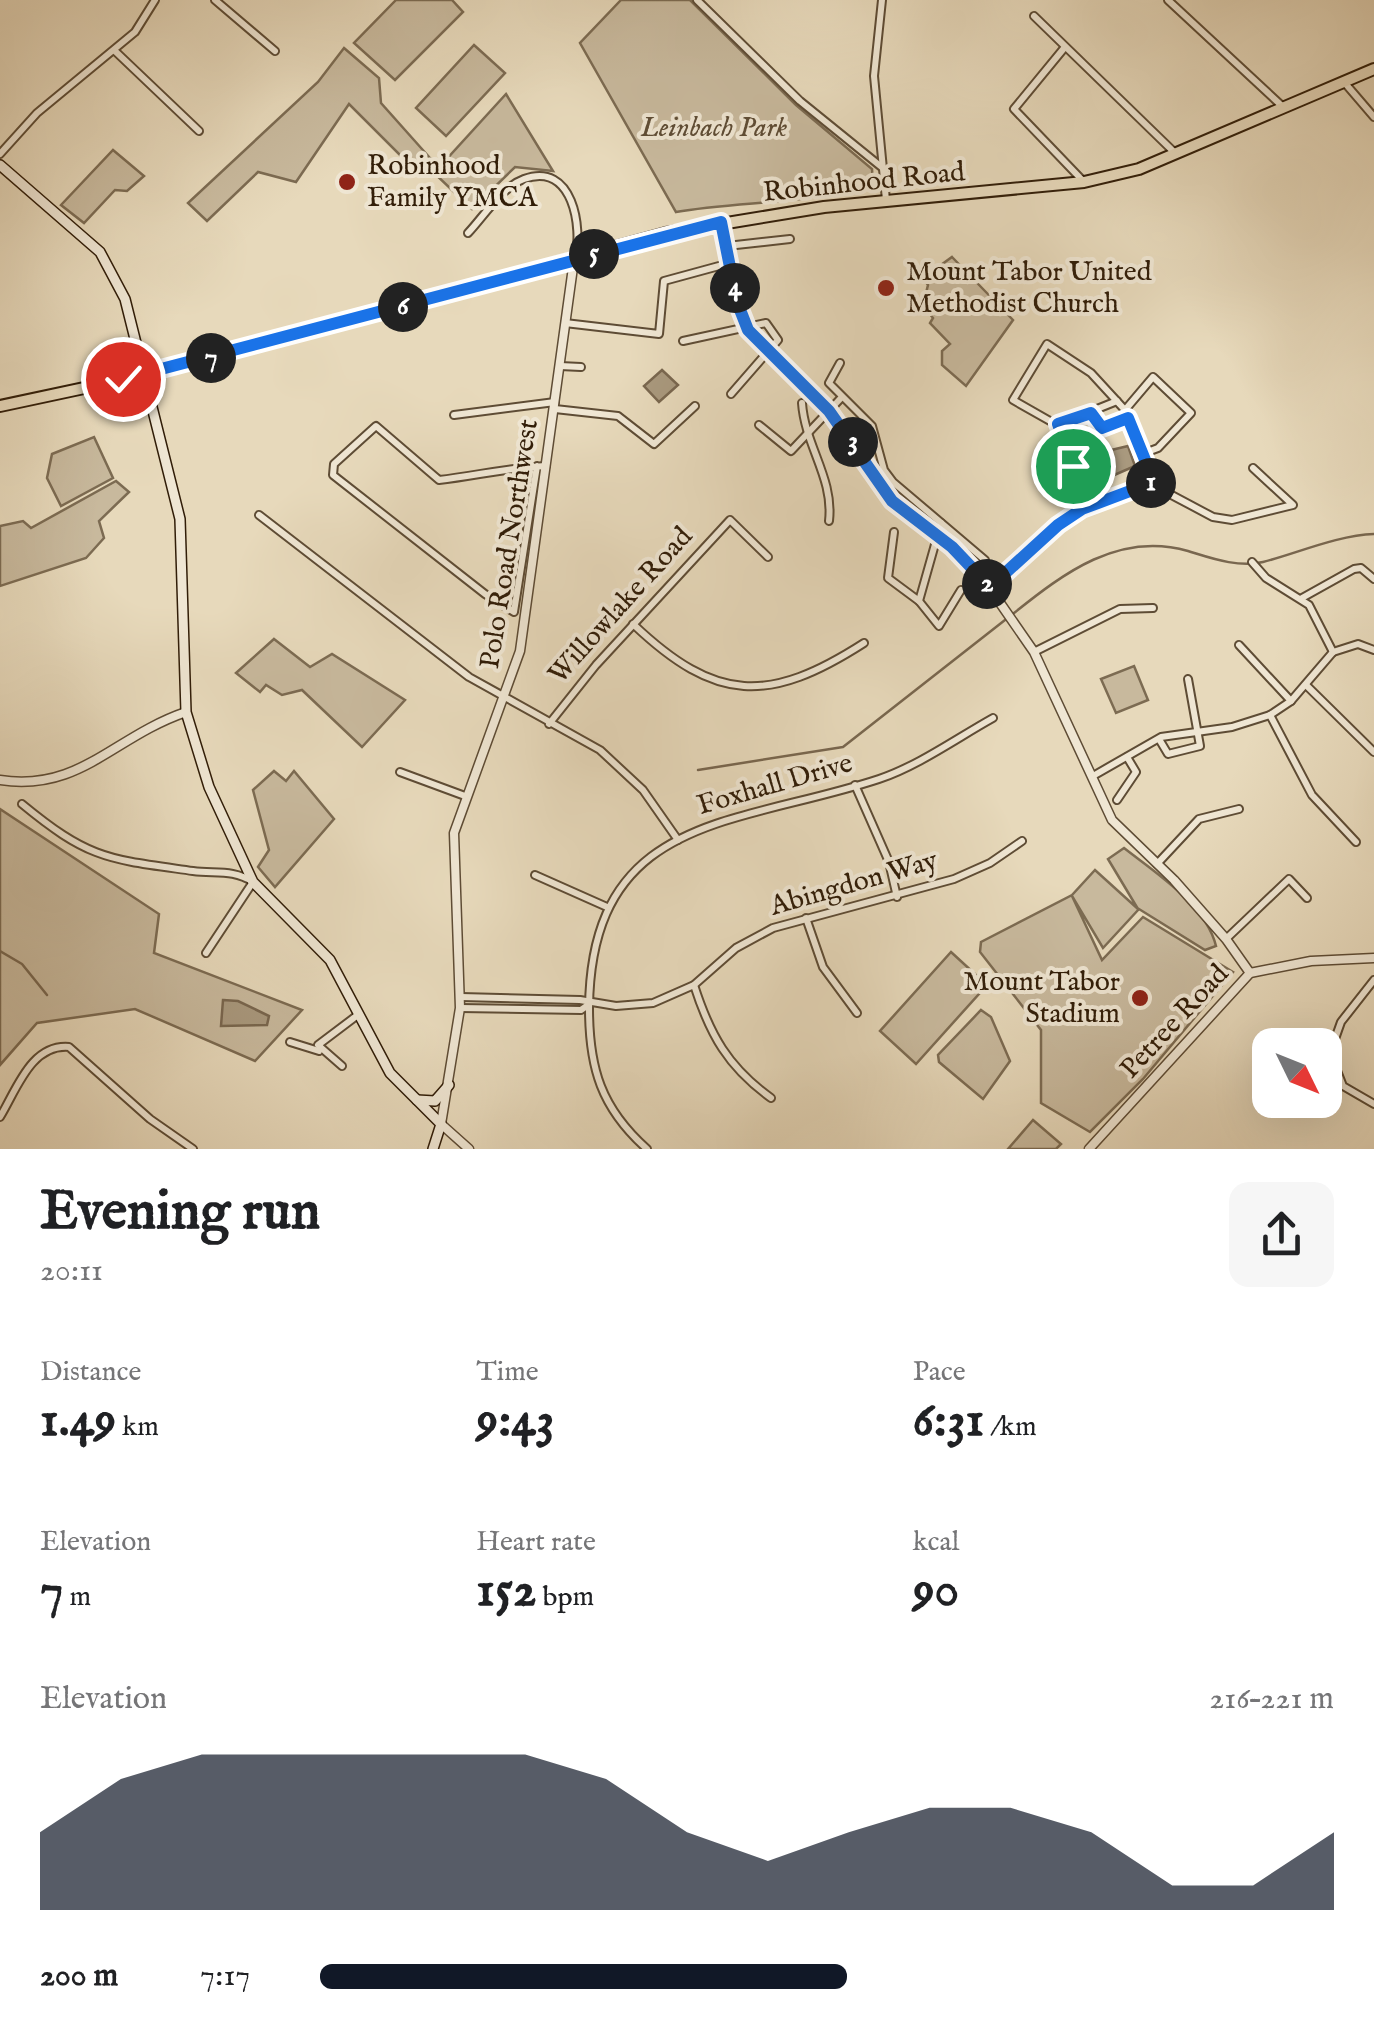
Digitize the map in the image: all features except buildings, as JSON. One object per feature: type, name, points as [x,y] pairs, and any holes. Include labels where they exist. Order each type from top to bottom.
[{"type":"main road","name":"Robinhood Road","points":[[0,406],[146,375],[721,222],[1084,182],[1139,169],[1374,69]]},
{"type":"main road","points":[[0,165],[100,252],[124,299],[180,519],[186,712],[209,788],[253,882],[330,960],[390,1074],[441,1124],[433,1149]]},
{"type":"main road","points":[[414,1100],[436,1101],[450,1086]]},
{"type":"street","points":[[0,154],[37,113],[135,32],[156,0]]},
{"type":"street","points":[[214,0],[275,51]]},
{"type":"street","points":[[697,0],[800,101],[884,169]]},
{"type":"street","points":[[882,0],[874,76],[886,201]]},
{"type":"street","points":[[1168,0],[1282,106]]},
{"type":"street","points":[[1034,16],[1175,153]]},
{"type":"street","points":[[1064,47],[1014,109],[1084,182]]},
{"type":"street","points":[[115,50],[199,130]]},
{"type":"street","points":[[1344,82],[1374,118]]},
{"type":"street","points":[[468,233],[515,184],[540,177],[560,186],[576,208],[580,234],[574,260]]},
{"type":"street","points":[[721,222],[745,324],[768,354],[829,411],[892,501],[937,536],[990,587],[1034,652],[1112,820],[1226,938],[1250,973]]},
{"type":"street","points":[[727,246],[790,238]]},
{"type":"street","name":"Polo Road Northwest","points":[[441,1124],[461,997],[452,857],[465,796],[504,700],[527,613],[542,466],[555,405],[574,260]]},
{"type":"street","points":[[565,322],[658,334],[664,281],[730,264]]},
{"type":"street","points":[[683,341],[745,324],[766,323],[780,337],[732,394]]},
{"type":"street","points":[[1046,475],[1073,466],[1058,424],[1012,400],[1047,344],[1090,372],[1117,401],[1154,482],[1212,517],[1251,519],[1293,504],[1253,468]]},
{"type":"street","points":[[840,363],[828,383],[872,426],[884,470],[984,560]]},
{"type":"street","points":[[560,366],[581,367]]},
{"type":"street","points":[[1091,413],[1102,428],[1126,414],[1154,378],[1192,412],[1158,448],[1142,454]]},
{"type":"street","points":[[758,425],[791,451],[841,398]]},
{"type":"street","points":[[1058,424],[1117,401]]},
{"type":"street","points":[[802,403],[806,436],[832,494],[829,521]]},
{"type":"street","points":[[454,415],[555,405],[618,416],[654,444],[694,406]]},
{"type":"street","points":[[514,612],[542,466],[439,480],[376,426],[334,464],[333,474],[485,594],[514,612],[527,613]]},
{"type":"street","points":[[990,587],[1070,517],[1154,482]]},
{"type":"street","points":[[258,514],[396,625],[504,700],[600,750],[621,767],[678,840]]},
{"type":"street","name":"Willowlake Road","points":[[548,724],[633,624],[730,520],[768,557]]},
{"type":"street","points":[[919,601],[940,524]]},
{"type":"street","points":[[894,532],[888,578],[919,601],[939,626],[949,616],[961,590]]},
{"type":"street","points":[[1252,562],[1266,578],[1301,598],[1317,615],[1333,652]]},
{"type":"street","points":[[1301,598],[1361,568],[1374,579]]},
{"type":"street","points":[[1034,652],[1120,609],[1153,608]]},
{"type":"street","points":[[633,624],[681,666],[716,682],[740,686],[788,682],[832,664],[864,642]]},
{"type":"street","points":[[1092,776],[1159,738],[1198,729],[1232,727],[1270,715],[1292,701],[1333,652],[1358,644],[1374,650]]},
{"type":"street","points":[[1238,645],[1292,701]]},
{"type":"street","points":[[1159,738],[1168,754],[1200,746],[1188,679]]},
{"type":"street","points":[[1306,686],[1374,752]]},
{"type":"street","points":[[0,780],[27,784],[60,780],[148,725],[186,712]]},
{"type":"street","points":[[1270,715],[1312,795],[1356,842]]},
{"type":"street","name":"Foxhall Drive","points":[[647,1149],[622,1126],[603,1098],[593,1071],[590,1004],[591,960],[608,908],[641,865],[678,840],[740,814],[882,778],[993,718]]},
{"type":"street","points":[[1117,800],[1136,772],[1127,757]]},
{"type":"street","points":[[400,772],[465,796]]},
{"type":"street","points":[[855,785],[888,862],[897,897]]},
{"type":"street","points":[[22,804],[66,840],[90,853],[191,871],[239,874],[253,882],[206,953]]},
{"type":"street","points":[[1156,864],[1199,819],[1238,809]]},
{"type":"street","name":"Abingdon Way","points":[[461,997],[653,1003],[694,985],[736,948],[773,928],[954,879],[990,863],[1022,841]]},
{"type":"street","points":[[535,875],[608,908]]},
{"type":"street","points":[[1226,938],[1289,879],[1308,898]]},
{"type":"street","points":[[806,918],[823,967],[857,1013]]},
{"type":"street","name":"Petree Road","points":[[1089,1149],[1250,973],[1312,961],[1374,958]]},
{"type":"street","points":[[1374,980],[1341,1022],[1330,1053],[1333,1070],[1343,1086],[1374,1104]]},
{"type":"street","points":[[694,985],[710,1032],[726,1060],[771,1098]]},
{"type":"street","name":"Abingdon Way","points":[[460,1008],[582,1010],[590,1004]]},
{"type":"street","points":[[320,1052],[318,1042],[359,1014]]},
{"type":"street","points":[[290,1042],[320,1052],[342,1066]]},
{"type":"street","points":[[0,1117],[34,1060],[46,1050],[70,1047],[150,1120],[193,1149]]},
{"type":"street","points":[[441,1124],[470,1149]]},
{"type":"green space","points":[[396,0],[452,0],[463,12],[395,80],[354,43]]},
{"type":"green space","name":"Leinbach Park","points":[[621,0],[690,0],[796,105],[872,169],[873,184],[803,199],[676,212],[580,43]]},
{"type":"green space","points":[[474,45],[505,73],[446,136],[416,108]]},
{"type":"green space","points":[[344,48],[379,78],[381,103],[430,158],[419,174],[349,104],[296,182],[258,172],[207,221],[188,203],[318,82]]},
{"type":"green space","points":[[506,94],[553,171],[515,167],[472,209],[434,173]]},
{"type":"green space","points":[[113,150],[144,176],[127,191],[115,190],[84,223],[61,205]]},
{"type":"green space","points":[[952,257],[1013,320],[966,386],[942,365],[942,351],[950,344],[930,323],[933,318],[923,305],[928,285],[923,278]]},
{"type":"green space","points":[[94,437],[113,478],[61,506],[47,478],[52,454]]},
{"type":"green space","points":[[116,481],[129,492],[99,521],[104,538],[86,558],[0,586],[0,526],[23,521],[31,528]]},
{"type":"green space","points":[[274,639],[310,667],[332,654],[405,700],[362,747],[302,690],[282,695],[266,685],[260,692],[236,673]]},
{"type":"green space","points":[[1134,666],[1148,700],[1116,713],[1101,679]]},
{"type":"green space","points":[[274,771],[286,781],[294,771],[334,819],[275,887],[258,867],[269,850],[253,790]]},
{"type":"green space","points":[[0,809],[159,914],[154,953],[302,1010],[255,1061],[135,1009],[37,1023],[0,1065]]},
{"type":"green space","points":[[1124,848],[1191,904],[1216,946],[1205,950],[1139,909],[1103,948],[1072,896],[1102,960],[1143,917],[1233,972],[1143,1079],[1090,1132],[1041,1103],[1041,1030],[980,952],[981,942],[1072,895],[1095,870],[1138,909],[1108,859]]},
{"type":"green space","points":[[951,952],[987,985],[916,1064],[880,1031]]},
{"type":"green space","points":[[981,1010],[991,1017],[1010,1061],[983,1099],[939,1062],[938,1055]]},
{"type":"green space","points":[[1033,1120],[1061,1144],[1056,1149],[1008,1149]]},
{"type":"shaded area","points":[[662,370],[678,385],[659,402],[644,386]]},
{"type":"shaded area","points":[[1128,446],[1135,466],[1112,476],[1103,452]]},
{"type":"shaded area","points":[[223,1000],[238,1001],[269,1016],[267,1025],[221,1026]]},
{"type":"waterway","points":[[1014,613],[1073,571],[1116,551],[1163,546],[1254,564],[1331,541],[1374,534]]},
{"type":"waterway","points":[[698,770],[843,747],[1005,620]]},
{"type":"waterway","points":[[0,951],[22,964],[47,995]]},
{"type":"place","name":"Robinhood Family YMCA","points":[[347,182]]},
{"type":"place","name":"Mount Tabor United Methodist Church","points":[[886,288]]},
{"type":"place","name":"Mount Tabor Stadium","points":[[1140,998]]},
{"type":"route","points":[[123,379],[721,222],[737,302],[748,330],[829,411],[892,501],[952,547],[990,587],[1058,525],[1082,509],[1154,482],[1128,418],[1102,428],[1091,413],[1058,424],[1073,466]]}]
